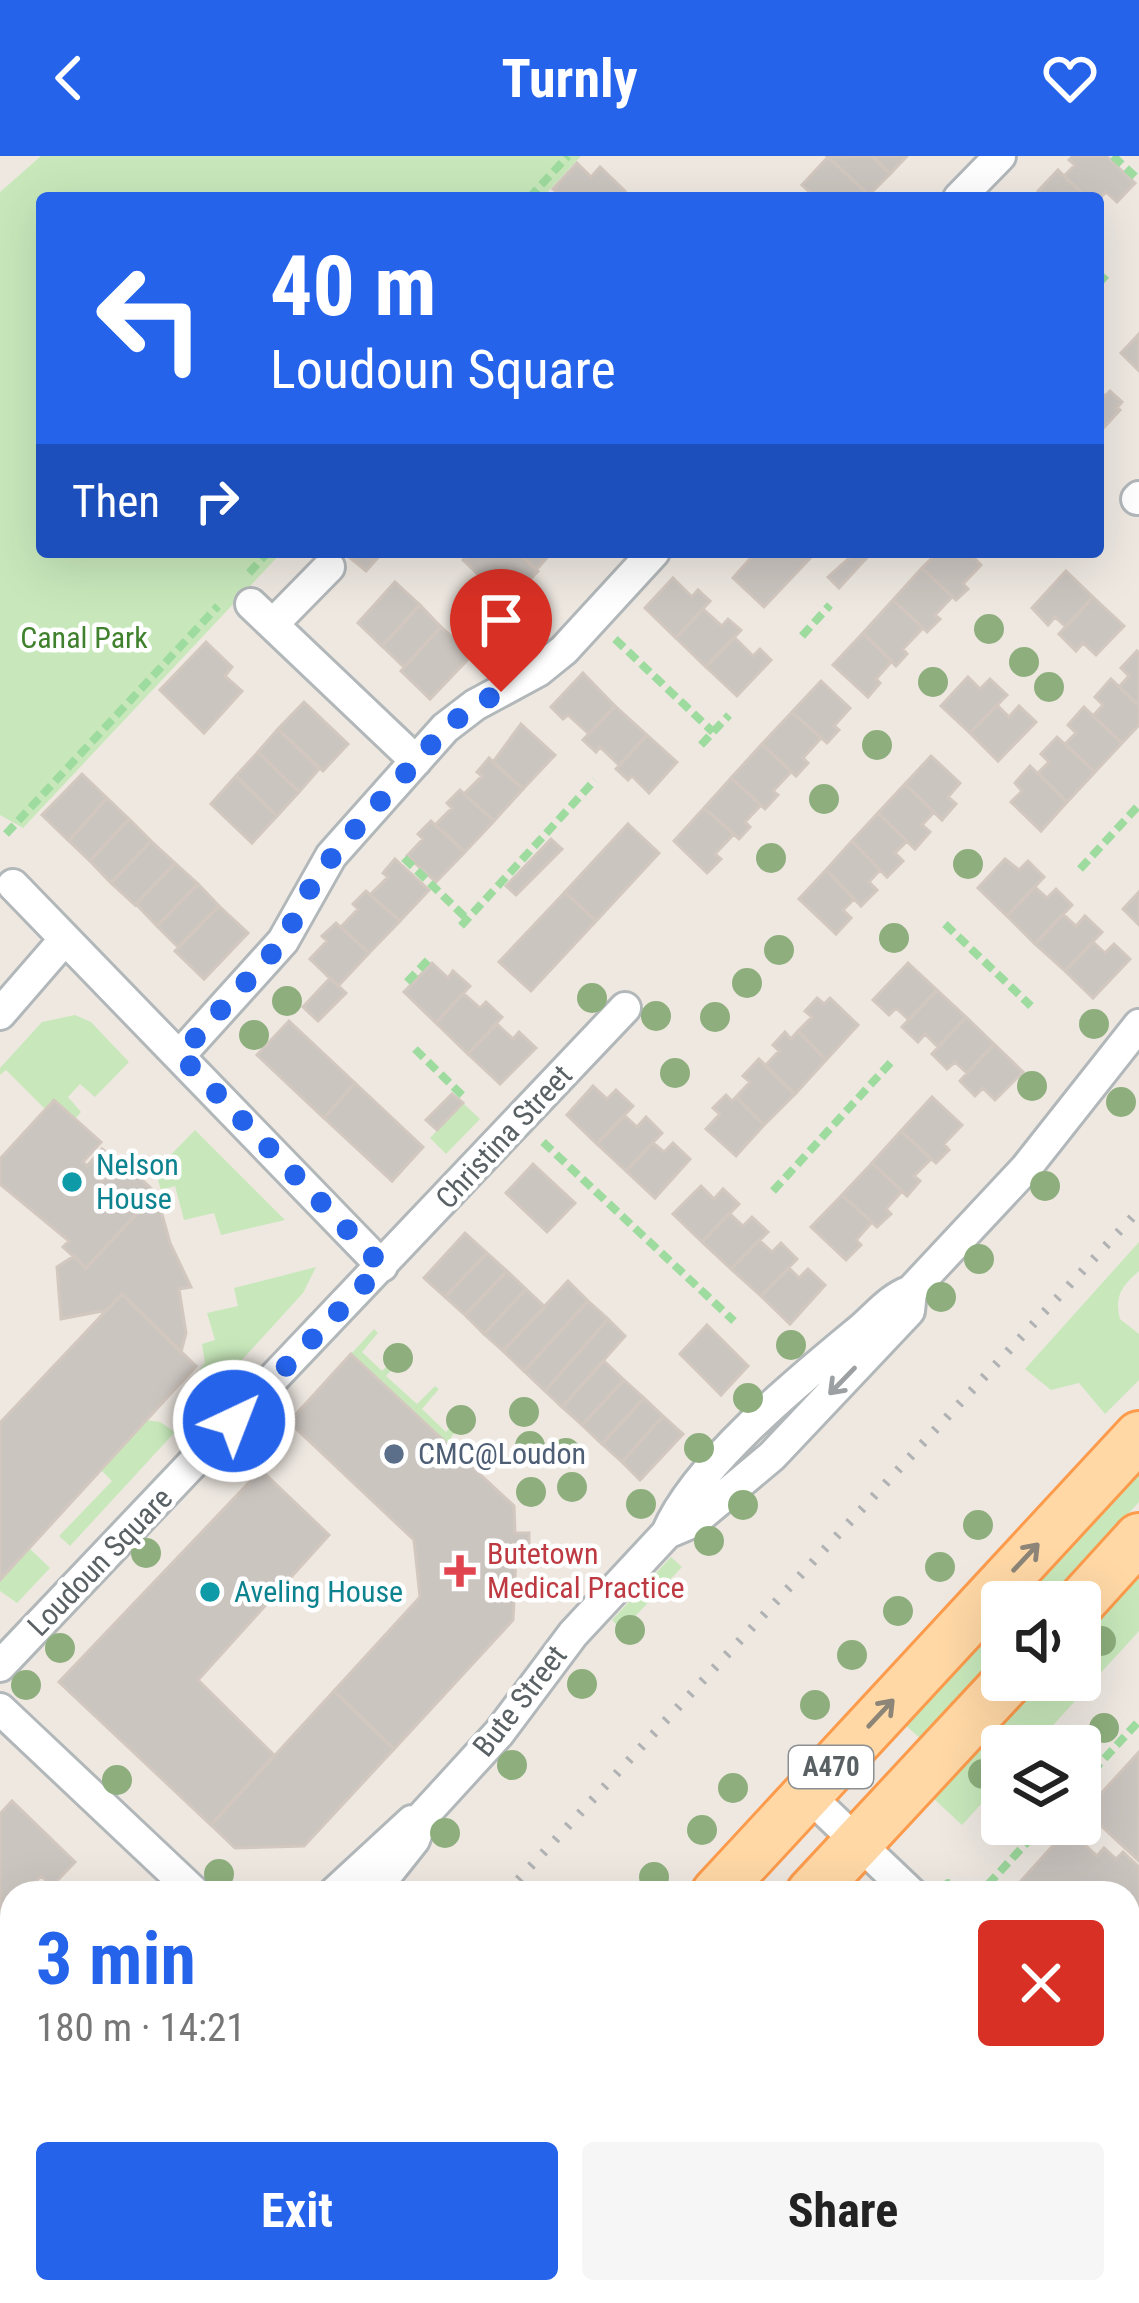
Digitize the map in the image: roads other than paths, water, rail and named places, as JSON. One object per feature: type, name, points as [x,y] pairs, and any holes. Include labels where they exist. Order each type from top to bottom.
[{"type":"main road","name":"A470","points":[[727,1881],[1139,1436]]},
{"type":"main road","points":[[1100,1581],[1139,1538]]},
{"type":"main road","name":"A470","points":[[823,1881],[990,1701]]},
{"type":"street","points":[[962,192],[981,162]]},
{"type":"street","points":[[180,1055],[283,941],[331,856],[446,728],[475,705],[538,671],[648,558]]},
{"type":"street","points":[[329,567],[245,604],[416,761]]},
{"type":"street","points":[[14,885],[382,1266]]},
{"type":"street","points":[[0,1014],[65,940]]},
{"type":"street","name":"Christina Street","points":[[382,1266],[625,1009]]},
{"type":"street","name":"Bute Street","points":[[346,1881],[404,1825],[423,1816],[500,1733],[573,1634],[667,1533],[693,1522],[772,1456],[909,1311],[910,1291],[1026,1168],[1139,1024]]},
{"type":"street","name":"Loudoun Square","points":[[0,1666],[382,1266]]},
{"type":"street","points":[[0,1709],[182,1881]]},
{"type":"street","points":[[807,1794],[859,1843],[912,1881]]},
{"type":"street","name":"Bute Street","points":[[382,1881],[414,1840],[423,1816]]},
{"type":"railway","points":[[517,1881],[1139,1210]]},
{"type":"place","name":"Nelson House","points":[[72,1182]]},
{"type":"place","name":"CMC@Loudon","points":[[394,1454]]},
{"type":"place","name":"Butetown Medical Practice","points":[[460,1571]]},
{"type":"place","name":"Aveling House","points":[[210,1592]]},
{"type":"park label","name":"Canal Park","points":[[84,638]]}]
